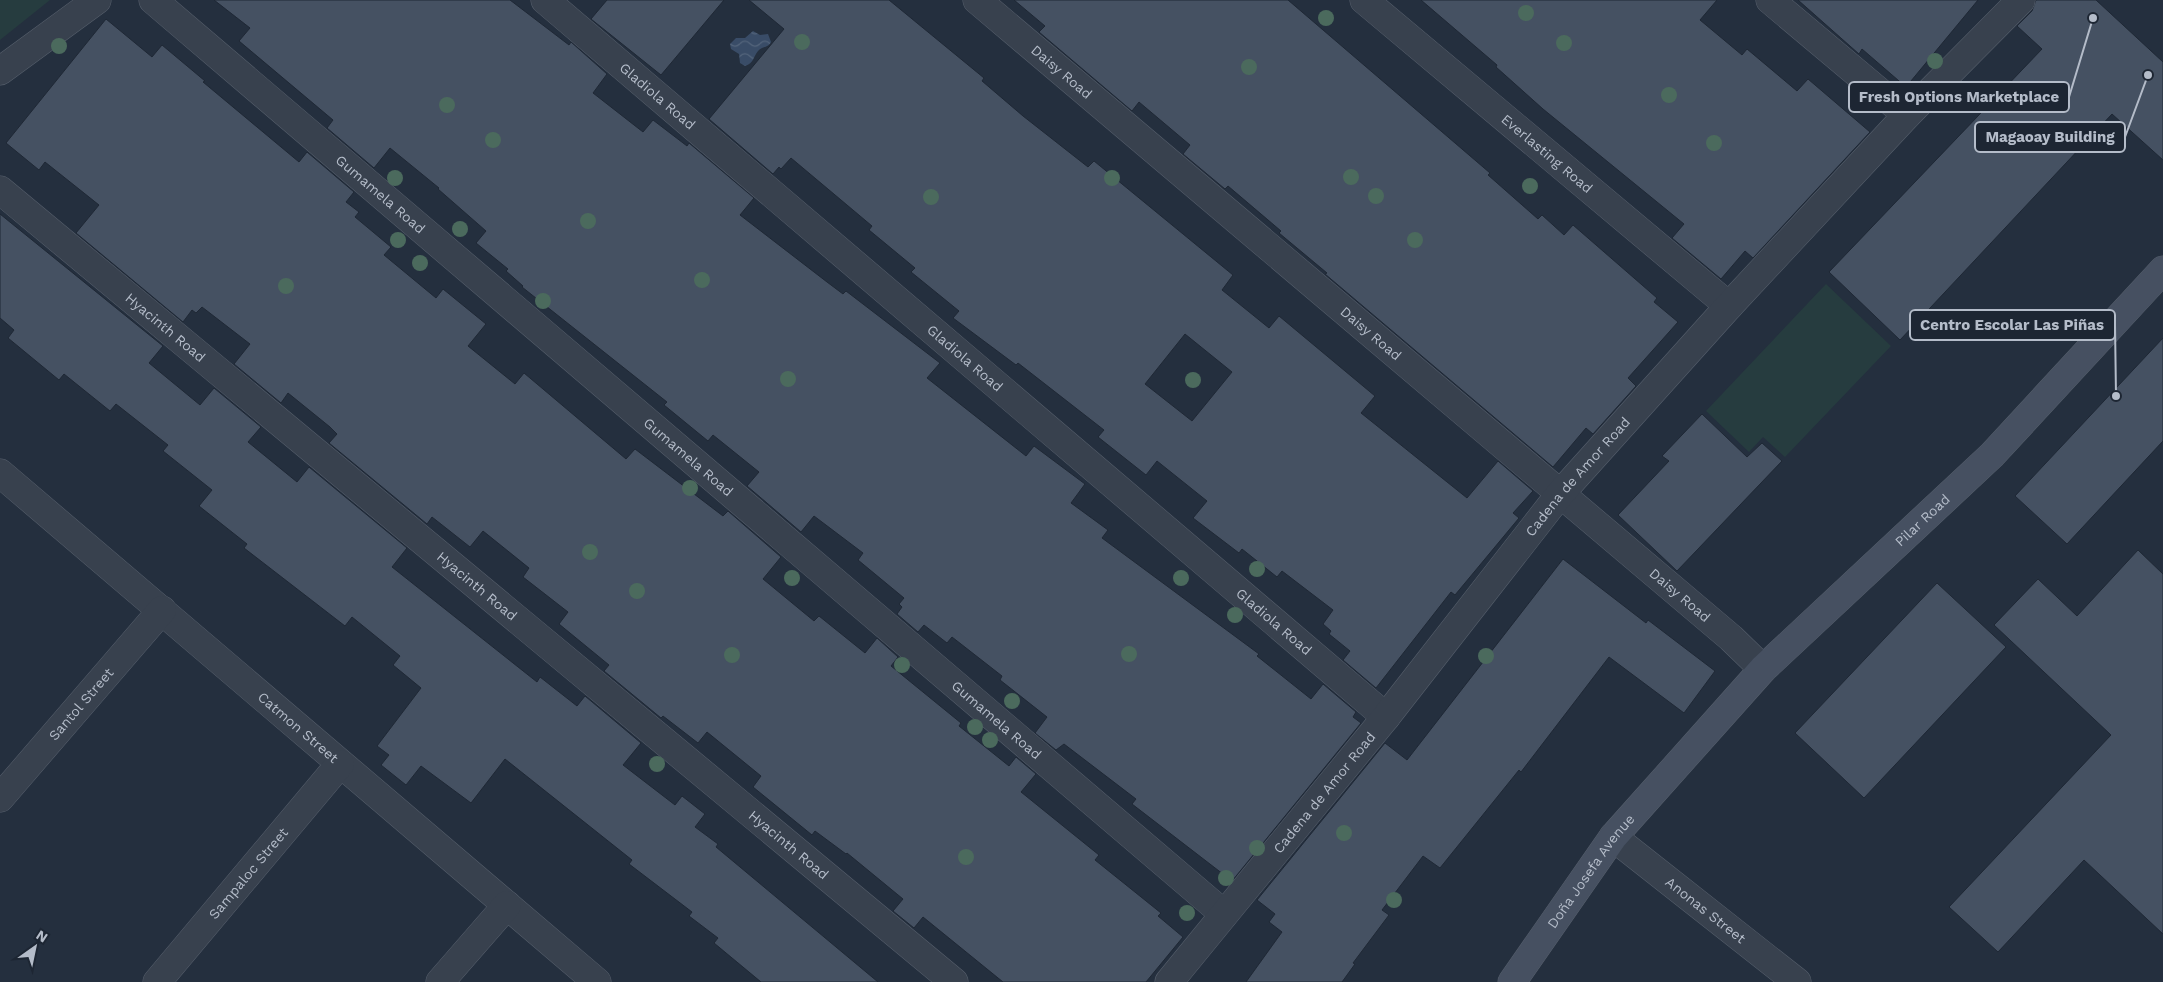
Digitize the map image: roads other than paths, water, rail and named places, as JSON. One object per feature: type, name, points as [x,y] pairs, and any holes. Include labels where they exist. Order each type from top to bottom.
[{"type":"street","points":[[0,71],[97,0]]},
{"type":"street","name":"Gumamela Road","points":[[153,0],[1224,914]]},
{"type":"street","name":"Gladiola Road","points":[[545,0],[1386,718]]},
{"type":"street","name":"Daisy Road","points":[[977,0],[1731,638],[1762,669]]},
{"type":"street","name":"Everlasting Road","points":[[1364,0],[1729,306]]},
{"type":"street","points":[[1770,0],[1907,115]]},
{"type":"street","name":"Cadena de Amor Road","points":[[1169,982],[1386,718],[1560,494],[1729,306],[1907,115],[2021,0]]},
{"type":"street","name":"Hyacinth Road","points":[[0,190],[954,982]]},
{"type":"street","name":"Pilar Road","points":[[1678,766],[1762,669],[1992,455],[2163,270]]},
{"type":"street","name":"Catmon Street","points":[[0,473],[596,982]]},
{"type":"street","name":"Santol Street","points":[[0,798],[162,610]]},
{"type":"street","name":"Sampaloc Street","points":[[157,982],[340,764]]},
{"type":"street","name":"Doña Josefa Avenue","points":[[1512,982],[1613,837],[1678,766]]},
{"type":"street","name":"Anonas Street","points":[[1613,837],[1797,982]]},
{"type":"street","points":[[440,982],[507,905]]},
{"type":"water","points":[[753,31],[760,35],[768,34],[771,42],[758,51],[752,62],[745,66],[740,63],[739,54],[731,49],[730,44],[736,38],[745,38]]},
{"type":"place","name":"Fresh Options Marketplace","points":[[2093,18]]},
{"type":"place","name":"Magaoay Building","points":[[2148,75]]},
{"type":"place","name":"Centro Escolar Las Piñas","points":[[2116,396]]}]
